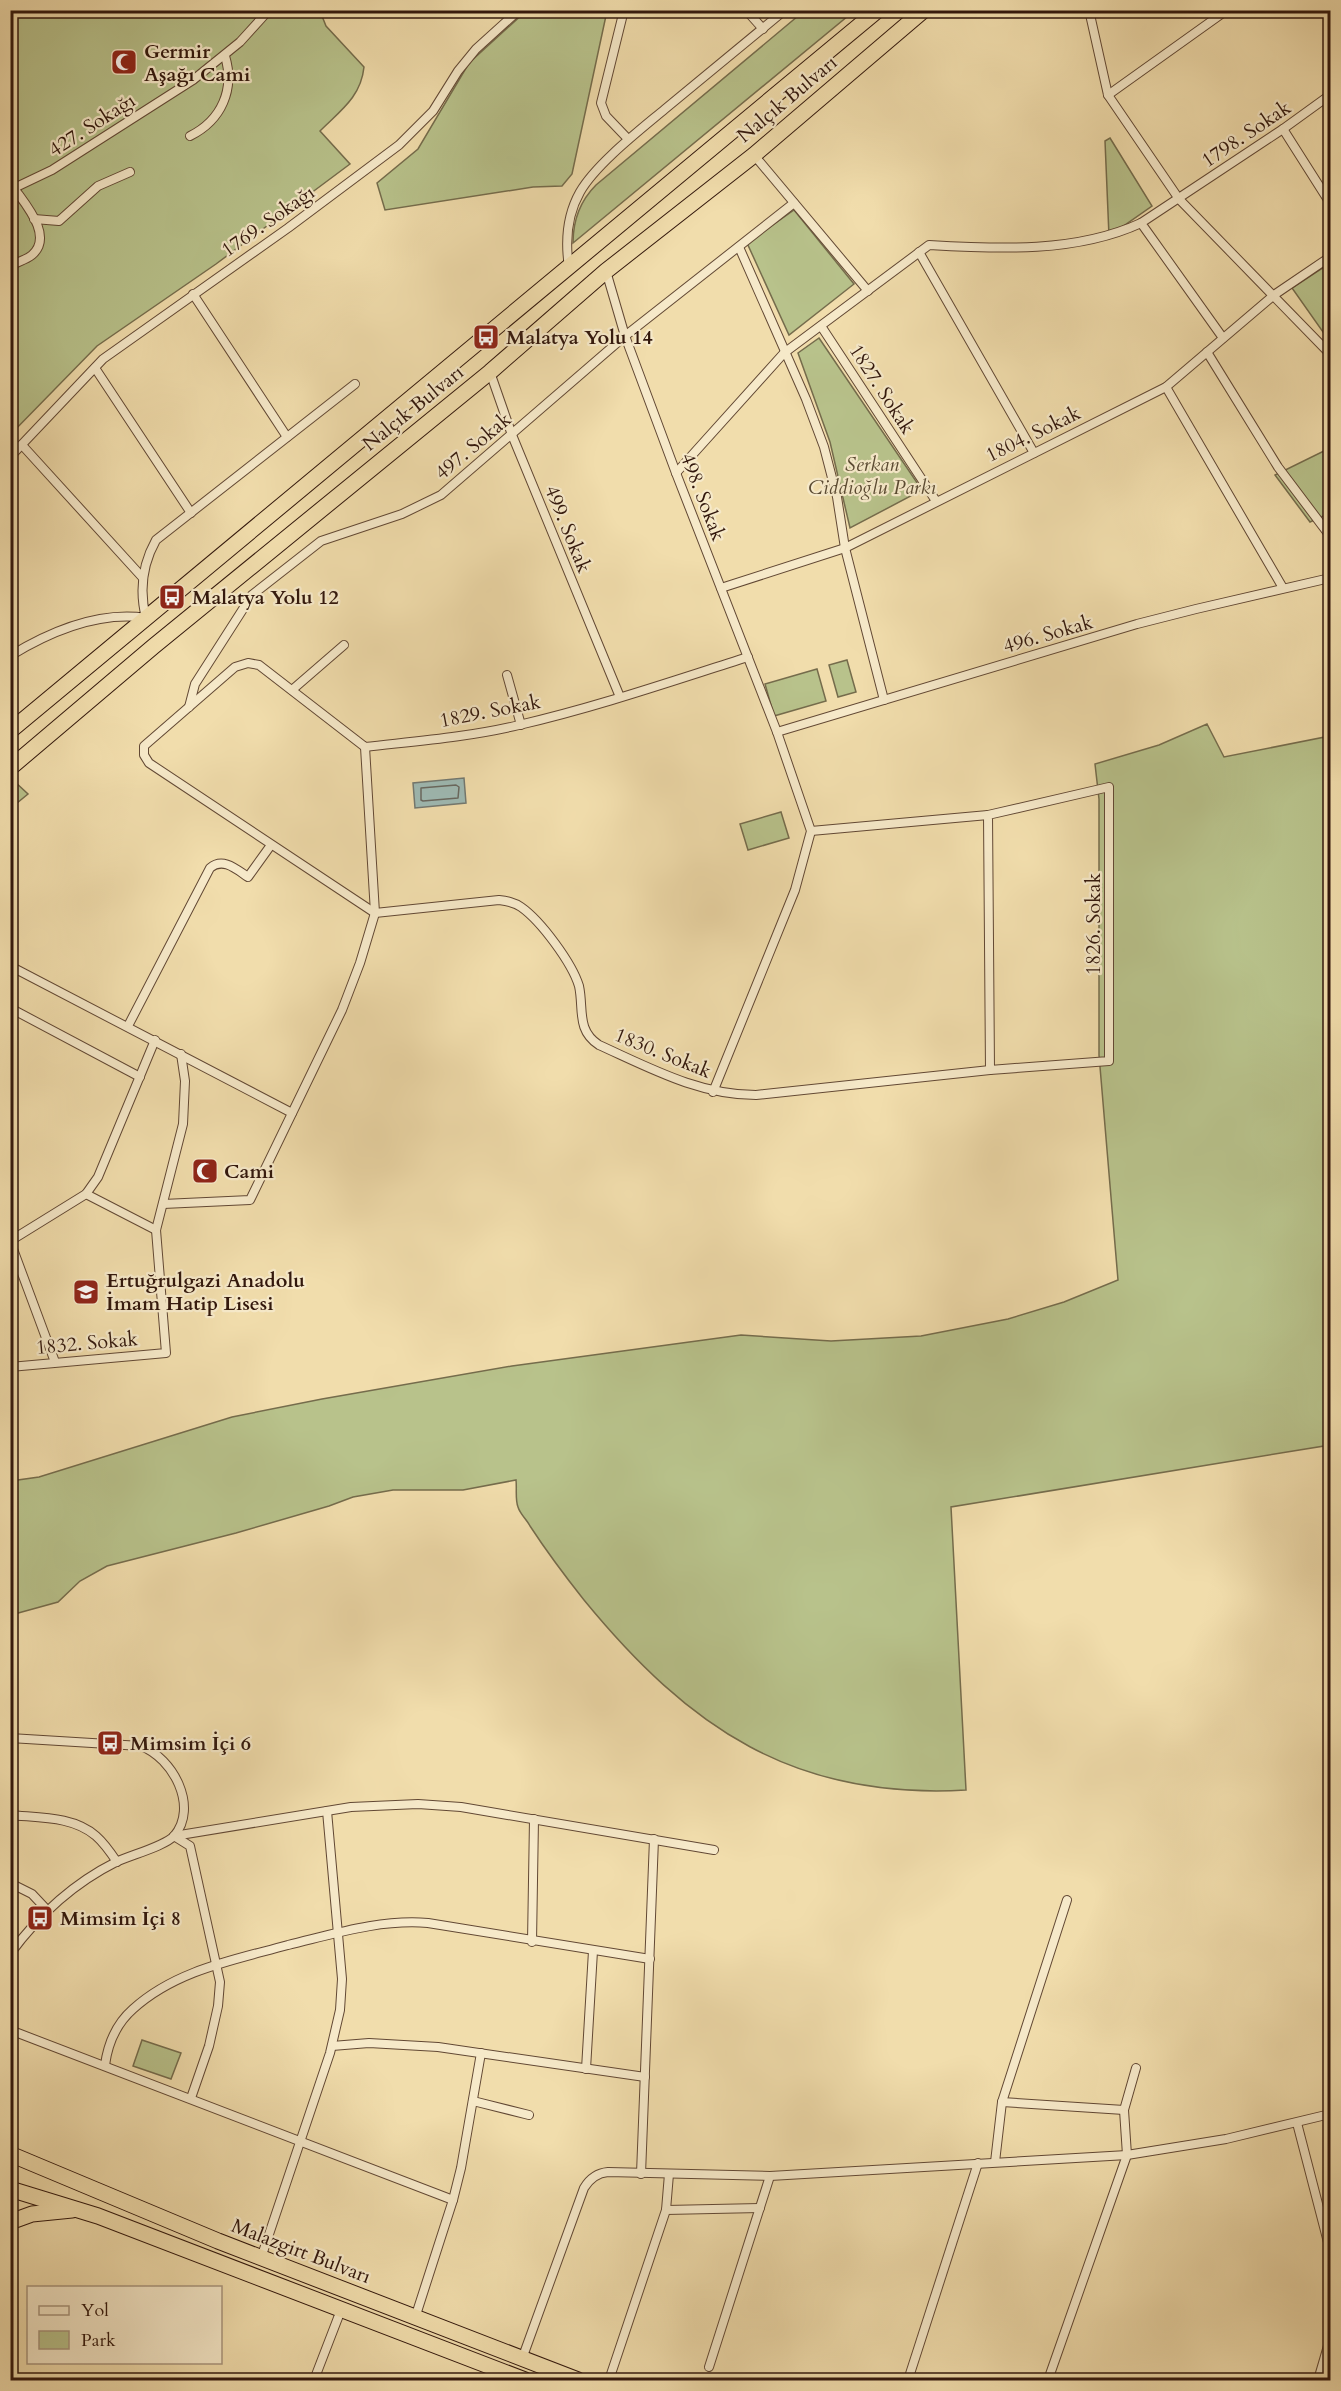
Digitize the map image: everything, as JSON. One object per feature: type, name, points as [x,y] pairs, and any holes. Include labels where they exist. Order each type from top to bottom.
[{"type":"highway","name":"Nalçık Bulvarı","points":[[10,731],[879,10]]},
{"type":"highway","name":"Nalçık Bulvarı","points":[[10,768],[154,646],[490,372],[606,271],[754,155],[924,10]]},
{"type":"highway","name":"Malazgirt Bulvarı","points":[[10,2154],[261,2258],[578,2380]]},
{"type":"highway","name":"Malazgirt Bulvarı","points":[[10,2189],[81,2210],[525,2380]]},
{"type":"highway","points":[[10,2222],[32,2214],[81,2210]]},
{"type":"street","name":"427. Sokağı","points":[[12,189],[52,170],[193,80],[225,56],[269,10]]},
{"type":"street","name":"1769. Sokağı","points":[[10,457],[103,359],[288,228],[399,145],[433,111],[458,71],[476,49],[519,10]]},
{"type":"street","points":[[624,10],[601,104],[606,116],[628,139]]},
{"type":"street","points":[[746,10],[763,29]]},
{"type":"street","points":[[569,267],[567,235],[574,204],[585,184],[628,139],[785,10]]},
{"type":"street","points":[[1089,10],[1108,95],[1179,199],[1330,354]]},
{"type":"street","points":[[1108,95],[1227,10]]},
{"type":"street","points":[[190,136],[210,123],[223,104],[229,80],[225,56]]},
{"type":"street","name":"1798. Sokak","points":[[920,252],[929,245],[991,249],[1037,247],[1122,232],[1179,199],[1330,95]]},
{"type":"street","points":[[1283,129],[1330,203]]},
{"type":"street","points":[[754,155],[868,291]]},
{"type":"street","points":[[34,219],[59,221],[98,186],[130,172]]},
{"type":"street","points":[[10,266],[28,257],[38,247],[39,232],[34,219],[12,189]]},
{"type":"street","name":"497. Sokak","points":[[189,707],[195,684],[252,595],[321,541],[402,514],[441,495],[626,336],[794,203]]},
{"type":"street","points":[[1141,223],[1223,338]]},
{"type":"street","points":[[739,247],[806,399],[824,447],[837,497],[845,548],[884,700]]},
{"type":"street","points":[[675,473],[784,353],[920,252],[1034,453]]},
{"type":"street","name":"1804. Sokak","points":[[721,588],[845,548],[1166,387],[1274,295],[1330,257]]},
{"type":"street","name":"498. Sokak","points":[[606,271],[626,336],[675,473],[777,732],[811,831]]},
{"type":"street","points":[[193,294],[288,437]]},
{"type":"street","name":"1827. Sokak","points":[[821,326],[936,501]]},
{"type":"street","points":[[1207,352],[1278,467],[1330,536]]},
{"type":"street","points":[[95,368],[191,513]]},
{"type":"street","name":"499. Sokak","points":[[490,372],[512,435],[620,697]]},
{"type":"street","points":[[10,656],[47,636],[94,620],[115,616],[146,618],[142,596],[143,578],[145,564],[156,540],[355,384]]},
{"type":"street","points":[[1166,387],[1283,588]]},
{"type":"street","points":[[22,445],[143,578]]},
{"type":"street","name":"496. Sokak","points":[[777,732],[1137,624],[1330,578]]},
{"type":"street","points":[[292,690],[344,645]]},
{"type":"street","name":"1829. Sokak","points":[[365,747],[437,739],[521,725],[748,657]]},
{"type":"street","points":[[163,1204],[250,1200],[342,1010],[360,963],[375,913],[365,747],[259,665],[248,663],[235,667],[144,746],[145,758],[149,763],[375,913]]},
{"type":"street","points":[[507,675],[521,725]]},
{"type":"street","name":"1826. Sokak","points":[[988,815],[1109,787],[1109,1061]]},
{"type":"street","points":[[713,1092],[795,890],[811,831],[988,815],[990,1070]]},
{"type":"street","points":[[128,1026],[210,868],[216,863],[223,863],[248,877],[271,845]]},
{"type":"street","name":"1830. Sokak","points":[[375,913],[492,900],[517,904],[559,948],[572,968],[580,996],[581,1021],[590,1038],[599,1045],[679,1081],[713,1092],[756,1095],[990,1070],[1109,1061]]},
{"type":"street","points":[[10,966],[292,1113]]},
{"type":"street","points":[[10,1008],[140,1077]]},
{"type":"street","points":[[55,1362],[10,1241],[86,1194],[98,1177],[155,1040]]},
{"type":"street","points":[[86,1194],[156,1230],[184,1117],[185,1082],[181,1054]]},
{"type":"street","name":"1832. Sokak","points":[[10,1367],[166,1353],[156,1230]]},
{"type":"street","points":[[10,1738],[141,1746],[154,1751],[173,1770],[181,1790],[182,1816],[174,1836]]},
{"type":"street","points":[[10,1954],[48,1911],[77,1886],[117,1862],[165,1843],[174,1836],[327,1811],[375,1805],[418,1804],[461,1807],[714,1850]]},
{"type":"street","points":[[261,2258],[332,2046],[341,1994],[327,1811]]},
{"type":"street","points":[[10,1815],[66,1821],[77,1825],[97,1837],[117,1862]]},
{"type":"street","points":[[532,1942],[534,1819]]},
{"type":"street","points":[[174,1836],[189,1846],[217,1964],[220,1988],[216,2016],[204,2063],[191,2098]]},
{"type":"street","points":[[641,2174],[654,1839]]},
{"type":"street","points":[[10,1882],[25,1889],[48,1911]]},
{"type":"street","points":[[995,2162],[1002,2102],[1067,1900]]},
{"type":"street","points":[[105,2065],[116,2029],[134,2008],[168,1984],[217,1964],[338,1932],[388,1923],[413,1922],[650,1959]]},
{"type":"street","points":[[586,2069],[593,1951]]},
{"type":"street","points":[[10,2030],[453,2200]]},
{"type":"street","points":[[332,2046],[385,2043],[438,2047],[645,2078]]},
{"type":"street","points":[[415,2318],[453,2200],[481,2053]]},
{"type":"street","points":[[1048,2380],[1127,2155],[1124,2110],[1136,2068]]},
{"type":"street","points":[[473,2101],[529,2115]]},
{"type":"street","points":[[1002,2102],[1124,2110]]},
{"type":"street","points":[[522,2359],[587,2184],[594,2176],[603,2173],[770,2176],[1127,2155],[1226,2139],[1330,2114]]},
{"type":"street","points":[[1297,2123],[1330,2250]]},
{"type":"street","points":[[909,2380],[978,2163]]},
{"type":"street","points":[[609,2380],[666,2210],[669,2174]]},
{"type":"street","points":[[709,2367],[770,2176]]},
{"type":"street","points":[[666,2210],[760,2208]]},
{"type":"street","points":[[314,2380],[341,2310]]},
{"type":"street","points":[[1318,2380],[1330,2339]]},
{"type":"green space","points":[[11,11],[320,11],[326,26],[364,67],[359,87],[354,95],[320,131],[350,164],[216,264],[97,346],[11,434]]},
{"type":"green space","points":[[526,11],[607,11],[572,174],[562,186],[533,187],[385,210],[377,183],[418,149],[469,63]]},
{"type":"green space","points":[[804,11],[854,11],[573,243],[578,211],[596,185]]},
{"type":"green space","points":[[1110,138],[1152,206],[1109,236],[1105,141]]},
{"type":"green space","points":[[794,210],[854,284],[789,335],[747,243]]},
{"type":"green space","points":[[1330,263],[1330,342],[1292,288]]},
{"type":"green space","name":"Serkan Ciddioğlu Parkı","points":[[819,338],[922,490],[850,528],[830,442],[798,353]]},
{"type":"green space","points":[[1330,448],[1330,513],[1310,522],[1275,475]]},
{"type":"green space","points":[[847,660],[856,692],[838,697],[829,665]]},
{"type":"green space","points":[[817,669],[826,701],[774,716],[765,684]]},
{"type":"green space","points":[[1207,724],[1224,757],[1330,736],[1330,1445],[951,1507],[966,1790],[905,1790],[849,1783],[797,1768],[750,1747],[706,1719],[664,1685],[584,1600],[520,1512],[516,1480],[463,1490],[393,1490],[353,1497],[236,1533],[107,1566],[80,1581],[58,1602],[11,1615],[11,1481],[39,1477],[232,1417],[322,1399],[512,1366],[741,1335],[831,1341],[921,1336],[1008,1319],[1064,1302],[1118,1280],[1099,1055],[1099,799],[1095,764],[1159,745]]},
{"type":"green space","points":[[14,781],[28,794],[11,808],[11,783]]},
{"type":"green space","points":[[781,812],[789,838],[748,850],[740,824]]},
{"type":"green space","points":[[142,2040],[181,2053],[171,2079],[133,2066]]},
{"type":"water","points":[[464,778],[466,803],[415,808],[413,783]]},
{"type":"place","name":"Germir Aşağı Cami","points":[[124,62]]},
{"type":"place","name":"Malatya Yolu 14","points":[[486,337]]},
{"type":"place","name":"Malatya Yolu 12","points":[[172,597]]},
{"type":"place","name":"Cami","points":[[205,1171]]},
{"type":"place","name":"Ertuğrulgazi Anadolu İmam Hatip Lisesi","points":[[86,1292]]},
{"type":"place","name":"Mimsim İçi 6","points":[[110,1743]]},
{"type":"place","name":"Mimsim İçi 8","points":[[40,1918]]}]
